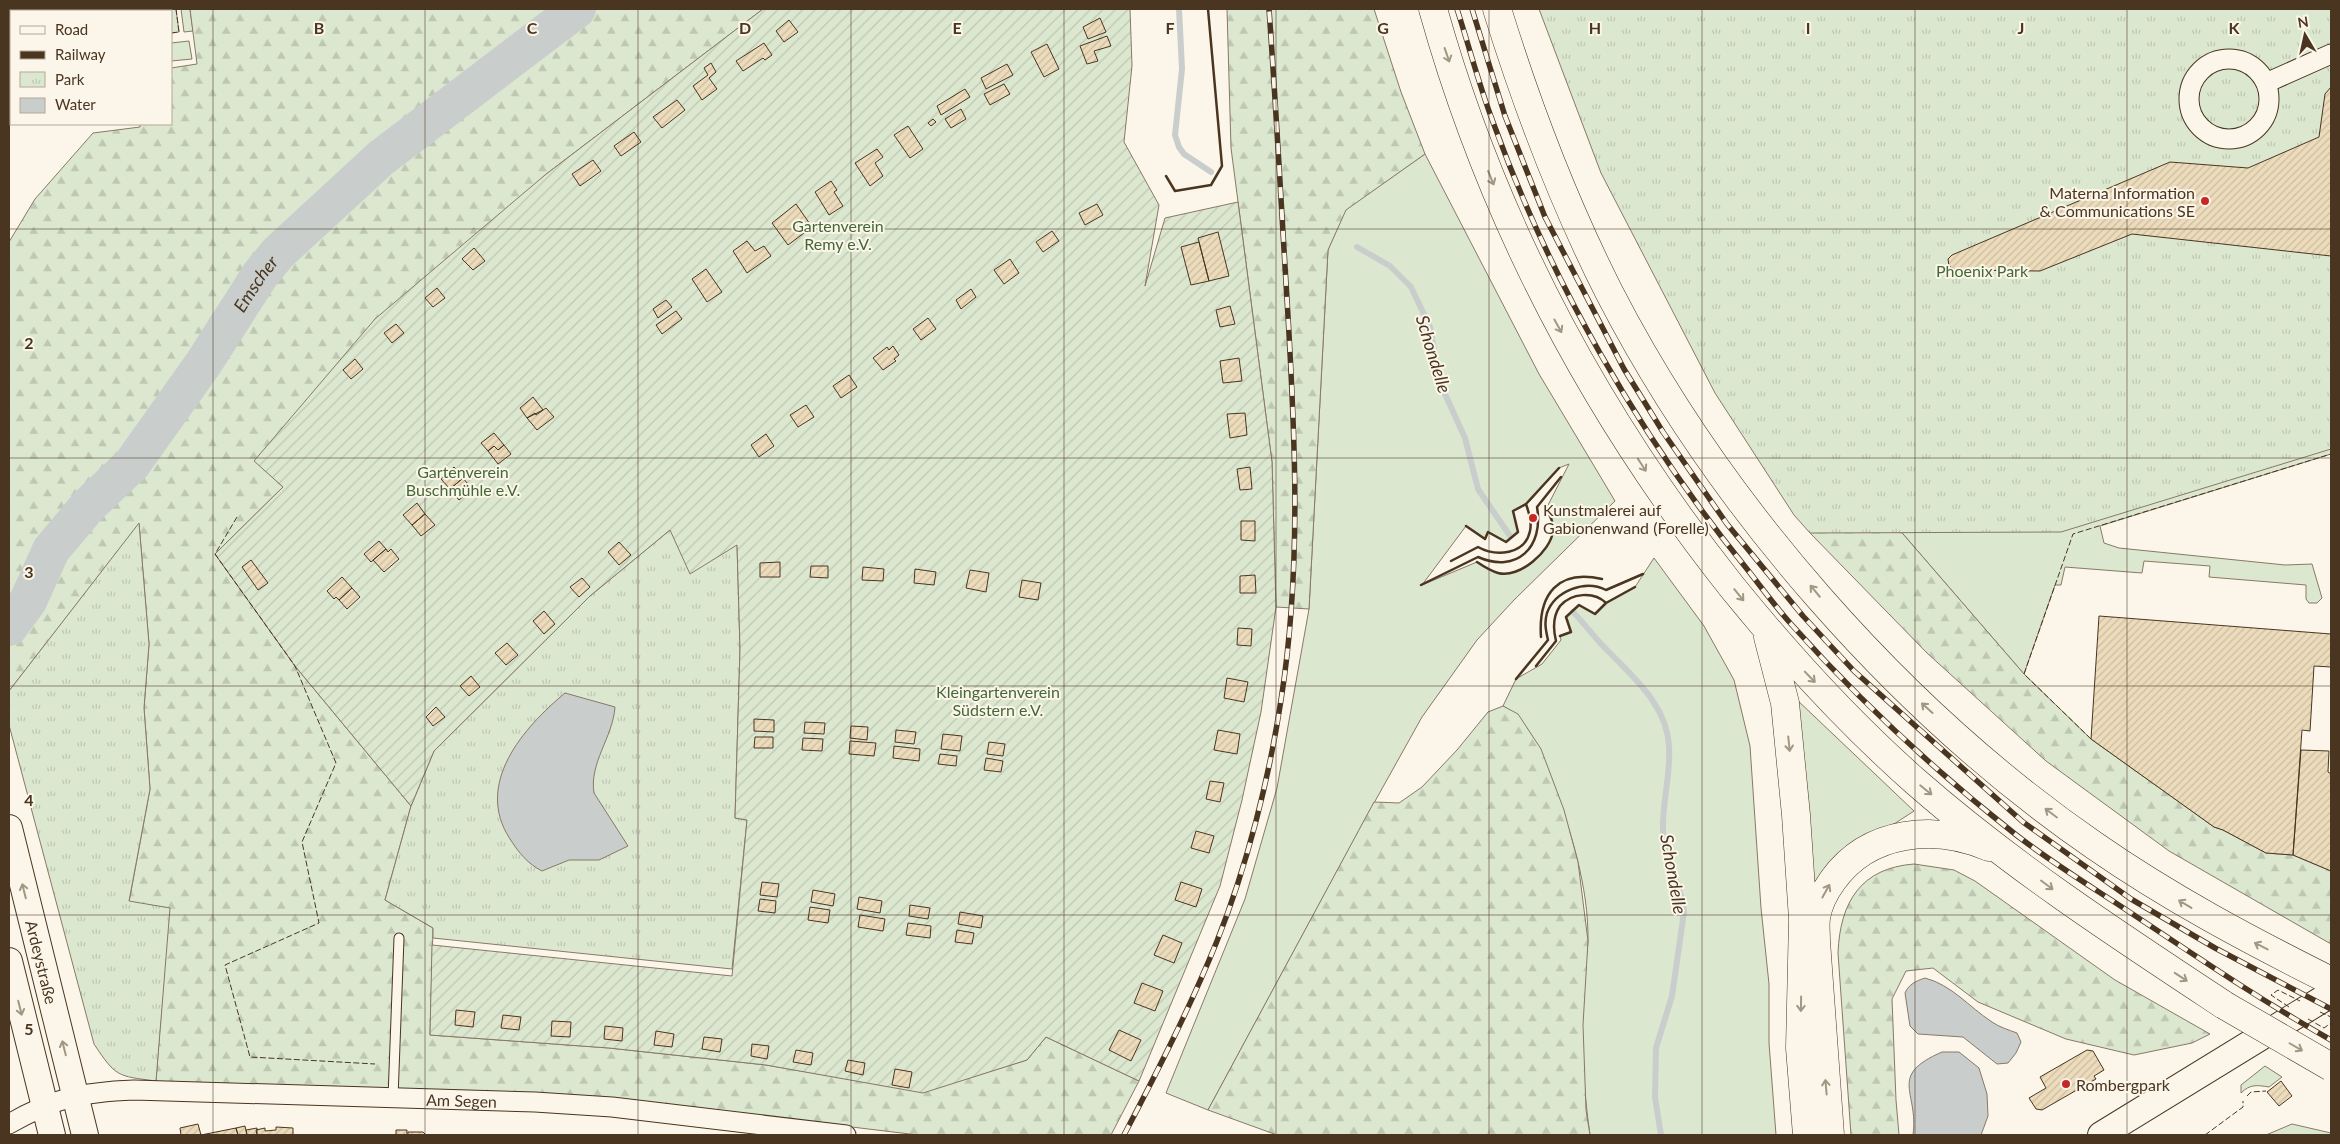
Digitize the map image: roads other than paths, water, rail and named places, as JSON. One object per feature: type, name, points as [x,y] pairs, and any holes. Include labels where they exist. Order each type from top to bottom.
[{"type":"highway","points":[[1433,9],[1473,133],[1515,237],[1556,323],[1604,405],[1656,487],[1693,538],[1766,628],[1835,704],[1916,782],[2008,856],[2086,914],[2224,1005],[2331,1067]]},
{"type":"highway","points":[[1497,9],[1520,84],[1555,175],[1589,252],[1637,344],[1665,390],[1718,469],[1750,513],[1834,615],[1907,690],[1969,747],[2008,780],[2093,845],[2227,929],[2331,981]]},
{"type":"highway","points":[[1766,628],[1785,703],[1796,816],[1803,919],[1800,1048],[1807,1135]]},
{"type":"highway","points":[[1830,1135],[1816,933],[1816,918],[1828,887],[1840,870],[1855,857],[1877,844],[1895,837],[1928,834],[1944,835],[1979,843],[2008,856]]},
{"type":"main road","name":"Ardeystraße","points":[[9,828],[85,1135]]},
{"type":"main road","name":"Ardeystraße","points":[[9,961],[52,1135]]},
{"type":"main road","points":[[2101,1135],[2331,994]]},
{"type":"street","points":[[2266,83],[2331,54]]},
{"type":"street","points":[[2226,59],[2239,60],[2250,64],[2259,72],[2266,83],[2269,105],[2266,116],[2260,125],[2241,137],[2229,139],[2208,133],[2193,117],[2189,95],[2192,84],[2197,75],[2214,62],[2226,59]]},
{"type":"street","name":"Am Segen","points":[[76,1096],[101,1091],[134,1090],[535,1102],[612,1107],[846,1135]]},
{"type":"street","points":[[9,1124],[44,1104],[76,1096]]},
{"type":"lane","points":[[393,1098],[399,938]]},
{"type":"water","points":[[565,693],[615,707],[610,729],[595,771],[594,793],[628,846],[599,860],[569,860],[542,871],[524,858],[510,839],[500,818],[498,798],[501,778],[508,758],[534,723]]},
{"type":"water","points":[[1925,978],[1935,981],[1952,991],[1995,1024],[2017,1033],[2021,1042],[2016,1053],[2008,1063],[1997,1064],[1963,1037],[1918,1034],[1910,1026],[1905,993],[1913,983]]},
{"type":"water","points":[[1942,1052],[1959,1052],[1979,1068],[1987,1094],[1988,1116],[1981,1135],[1913,1135],[1914,1120],[1909,1086],[1910,1077],[1915,1069],[1925,1061]]},
{"type":"waterway","name":"Emscher","points":[[9,627],[28,601],[51,550],[88,506],[132,464],[203,364],[260,275],[278,253],[381,158],[577,9]]},
{"type":"waterway","name":"Schondelle","points":[[1179,9],[1182,69],[1175,135],[1179,147],[1184,154],[1211,172]]},
{"type":"waterway","name":"Schondelle","points":[[1357,247],[1390,266],[1411,287],[1430,327],[1440,383],[1465,438],[1478,489],[1510,536]]},
{"type":"waterway","name":"Schondelle","points":[[1573,612],[1648,694],[1656,706],[1667,732],[1669,757],[1663,830],[1666,851],[1680,891],[1684,912],[1672,996],[1656,1048],[1655,1097],[1661,1135]]},
{"type":"railway","points":[[1124,1135],[1196,991],[1238,883],[1256,822],[1270,760],[1288,650],[1294,550],[1294,450],[1290,349],[1269,9]]},
{"type":"railway","points":[[1457,9],[1488,108],[1516,180],[1541,239],[1569,296],[1633,409],[1668,462],[1705,514],[1785,617],[1843,680],[1899,734],[1985,810],[2029,845],[2205,962],[2331,1040]]},
{"type":"railway","points":[[1472,9],[1505,116],[1545,217],[1624,369],[1663,432],[1727,524],[1803,616],[1854,671],[2023,822],[2131,899],[2215,948],[2331,1009]]},
{"type":"place","name":"Materna Information & Communications SE","points":[[2205,201]]},
{"type":"place","name":"Kunstmalerei auf Gabionenwand (Forelle)","points":[[1533,518]]},
{"type":"place","name":"Rombergpark","points":[[2066,1084]]},
{"type":"park label","name":"Gartenverein Remy e.V.","points":[[838,234]]},
{"type":"park label","name":"Phoenix Park","points":[[1982,270]]},
{"type":"park label","name":"Gartenverein Buschmühle e.V.","points":[[463,480]]},
{"type":"park label","name":"Kleingartenverein Südstern e.V.","points":[[998,700]]}]
